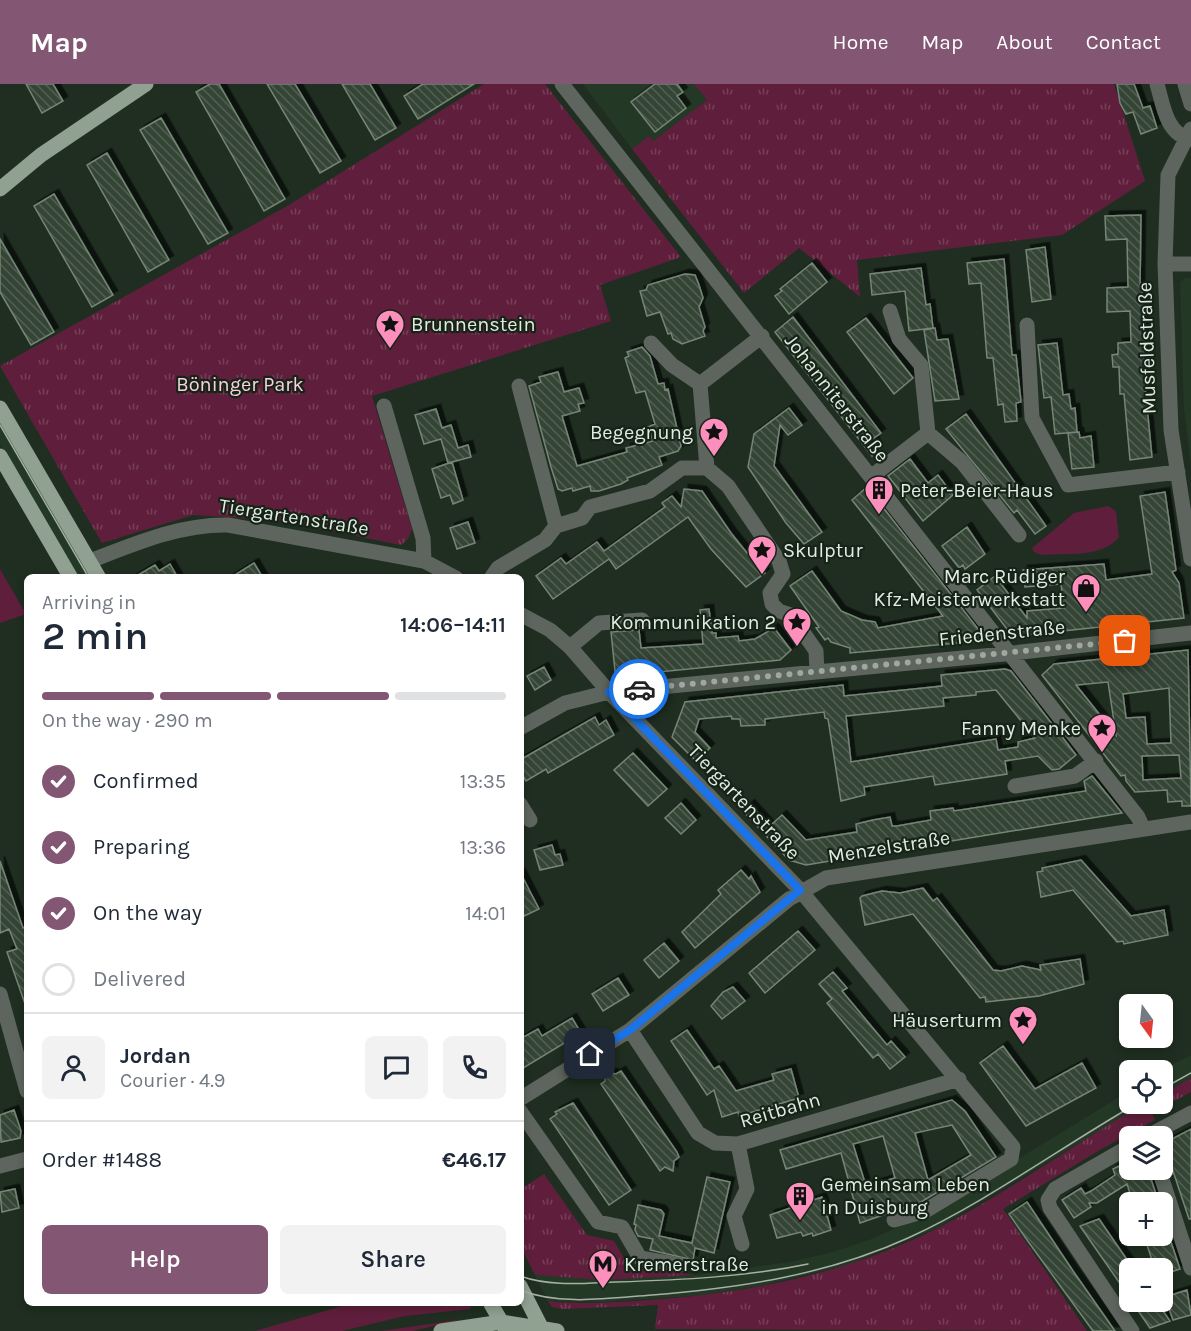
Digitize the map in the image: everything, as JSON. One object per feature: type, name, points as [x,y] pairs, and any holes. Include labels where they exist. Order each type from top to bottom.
[{"type":"main road","points":[[0,177],[41,155],[147,84]]},
{"type":"main road","points":[[0,189],[41,155]]},
{"type":"main road","points":[[0,408],[97,574]]},
{"type":"main road","points":[[1,459],[69,574]]},
{"type":"main road","points":[[524,1294],[542,1329]]},
{"type":"main road","points":[[492,1306],[504,1327]]},
{"type":"main road","points":[[441,1331],[504,1327],[557,1331]]},
{"type":"street","name":"Johanniterstraße","points":[[562,84],[1012,653],[1138,817],[1143,828]]},
{"type":"street","points":[[1157,84],[1170,125],[1189,135]]},
{"type":"street","points":[[1185,84],[1191,104]]},
{"type":"street","name":"Musfeldstraße","points":[[1189,135],[1168,174],[1165,264],[1171,430],[1191,559]]},
{"type":"street","points":[[1165,264],[1191,264]]},
{"type":"street","points":[[890,311],[899,339],[921,365],[928,433],[962,462],[1019,535]]},
{"type":"street","points":[[1027,325],[1032,418],[1068,485],[1178,472]]},
{"type":"street","name":"Johanniterstraße","points":[[700,384],[762,336]]},
{"type":"street","points":[[651,343],[672,365],[700,384],[706,468]]},
{"type":"street","points":[[519,386],[556,526]]},
{"type":"street","points":[[384,406],[423,538],[424,561]]},
{"type":"street","points":[[872,476],[928,433]]},
{"type":"street","points":[[494,574],[498,568],[544,540],[556,526],[582,518],[590,507],[650,491],[682,468],[706,468],[728,486],[779,561],[783,574],[770,593],[772,604],[779,611],[790,615],[816,651],[817,672]]},
{"type":"street","name":"Tiergartenstraße","points":[[90,561],[154,537],[204,524],[270,531],[424,561],[448,574]]},
{"type":"street","name":"Tiergartenstraße","points":[[524,616],[550,630],[570,647],[609,692],[800,890],[1013,1147],[1011,1159],[925,1211],[894,1220]]},
{"type":"street","points":[[570,647],[599,623],[642,620]]},
{"type":"street","name":"Friedenstraße","points":[[524,726],[565,703],[609,692],[1012,653],[1191,633]]},
{"type":"street","points":[[1015,786],[1075,776],[1096,761]]},
{"type":"street","points":[[524,810],[530,820]]},
{"type":"street","name":"Menzelstraße","points":[[524,1096],[630,1030],[800,890],[826,878],[1191,822]]},
{"type":"street","points":[[0,994],[24,1080]]},
{"type":"street","name":"Reitbahn","points":[[630,1030],[698,1134],[715,1143],[738,1144],[958,1079]]},
{"type":"street","points":[[1167,1126],[1191,1113]]},
{"type":"street","points":[[524,1117],[598,1222],[622,1227],[640,1258],[680,1265]]},
{"type":"street","points":[[738,1144],[747,1189],[734,1216],[742,1244]]},
{"type":"street","points":[[1119,1152],[1055,1190],[1048,1200],[1050,1208],[1132,1331]]},
{"type":"street","points":[[0,1166],[24,1160]]},
{"type":"street","points":[[1162,1180],[1191,1268]]},
{"type":"shaded area","points":[[583,84],[694,84],[707,100],[653,141],[649,136],[632,149]]},
{"type":"shaded area","points":[[1185,278],[1191,278],[1191,464],[1184,409],[1180,282]]},
{"type":"shaded area","points":[[0,417],[92,574],[76,574],[0,444]]},
{"type":"shaded area","points":[[1191,1055],[1191,1078],[1173,1088],[1173,1064]]},
{"type":"shaded area","points":[[1119,1097],[1119,1114],[1127,1114],[937,1228],[848,1265],[756,1287],[695,1296],[604,1302],[548,1301],[535,1275],[603,1280],[695,1275],[790,1262],[833,1252],[869,1240],[928,1214]]},
{"type":"green space","name":"Böninger Park","points":[[484,84],[545,84],[681,257],[600,285],[611,321],[372,396],[412,529],[408,539],[401,545],[277,520],[193,515],[102,543],[0,366],[289,205]]},
{"type":"green space","points":[[694,84],[1114,84],[1145,181],[1062,235],[857,260],[860,297],[799,248],[744,293],[632,149],[649,136],[653,141],[707,100]]},
{"type":"green space","points":[[1108,506],[1116,511],[1119,537],[1112,544],[1083,553],[1041,555],[1034,552],[1032,548],[1074,513]]},
{"type":"green space","points":[[0,569],[24,611],[24,615],[0,623]]},
{"type":"green space","points":[[1191,1078],[1191,1092],[1173,1102],[1173,1088]]},
{"type":"green space","points":[[1126,1114],[1152,1114],[1155,1120],[1144,1126],[1119,1126],[1119,1139],[1003,1209],[1087,1331],[655,1329],[658,1305],[563,1309],[552,1307],[548,1301],[619,1302],[733,1291],[836,1268],[902,1245],[934,1230],[1011,1186]]},
{"type":"green space","points":[[544,1174],[587,1235],[614,1241],[628,1265],[695,1275],[603,1280],[535,1275],[524,1253],[524,1187]]},
{"type":"green space","points":[[342,1306],[470,1306],[471,1309],[405,1316],[342,1331],[255,1331]]},
{"type":"green space","points":[[464,1319],[412,1331],[381,1331]]},
{"type":"building","points":[[26,84],[53,84],[63,101],[42,113]]},
{"type":"building","points":[[210,84],[219,84],[285,199],[264,211],[196,92]]},
{"type":"building","points":[[267,84],[295,84],[341,161],[320,173]]},
{"type":"building","points":[[342,84],[370,84],[396,128],[375,140]]},
{"type":"building","points":[[423,84],[474,84],[418,119],[404,96]]},
{"type":"building","points":[[655,84],[677,84],[683,92],[677,96],[686,108],[655,132],[631,102]]},
{"type":"building","points":[[1117,84],[1134,84],[1143,108],[1150,106],[1157,128],[1141,134],[1133,112],[1126,114],[1120,103]]},
{"type":"building","points":[[161,118],[228,233],[208,244],[140,130]]},
{"type":"building","points":[[107,153],[169,260],[148,272],[87,165]]},
{"type":"building","points":[[54,194],[113,295],[92,307],[34,206]]},
{"type":"building","points":[[1141,215],[1140,287],[1142,287],[1145,386],[1152,457],[1130,460],[1124,394],[1120,394],[1119,367],[1113,367],[1112,355],[1118,354],[1118,343],[1131,342],[1130,311],[1107,312],[1107,288],[1128,287],[1127,239],[1106,240],[1105,216]]},
{"type":"building","points":[[0,239],[54,332],[31,345],[0,292]]},
{"type":"building","points":[[1045,247],[1051,299],[1032,302],[1026,250]]},
{"type":"building","points":[[1004,259],[1012,355],[1016,355],[1021,402],[1016,403],[1017,421],[1005,422],[1003,404],[998,405],[993,358],[987,358],[981,283],[969,284],[967,263]]},
{"type":"building","points":[[812,263],[827,282],[789,314],[775,296],[782,291],[780,289]]},
{"type":"building","points":[[921,268],[926,305],[930,304],[933,328],[909,331],[905,291],[872,295],[870,274]]},
{"type":"building","points":[[685,274],[695,275],[699,285],[703,298],[699,307],[705,327],[703,331],[705,336],[682,344],[673,339],[671,333],[668,334],[660,312],[647,316],[640,291],[646,290],[648,285]]},
{"type":"building","points":[[793,317],[881,433],[874,438],[876,446],[872,456],[775,332]]},
{"type":"building","points":[[866,318],[913,378],[894,394],[847,332]]},
{"type":"building","points":[[935,328],[937,340],[948,339],[959,399],[935,401],[924,330]]},
{"type":"building","points":[[1057,343],[1063,395],[1069,394],[1071,409],[1075,408],[1077,432],[1055,434],[1051,397],[1044,398],[1038,345]]},
{"type":"building","points":[[642,347],[650,356],[658,384],[664,383],[665,390],[668,389],[681,446],[678,451],[659,457],[662,465],[627,478],[628,480],[621,484],[599,491],[591,491],[590,486],[573,491],[572,488],[562,491],[558,489],[529,386],[541,382],[539,377],[558,372],[564,392],[579,388],[584,403],[578,404],[580,411],[562,416],[577,466],[627,452],[626,448],[653,441],[648,427],[655,424],[645,391],[636,393],[625,358],[629,356],[627,352]]},
{"type":"building","points":[[789,408],[802,425],[788,435],[780,425],[774,466],[822,532],[804,544],[786,523],[748,467],[754,434]]},
{"type":"building","points":[[436,409],[442,428],[451,425],[458,448],[468,445],[471,457],[448,463],[441,439],[424,444],[415,415]]},
{"type":"building","points":[[966,414],[1046,526],[1035,534],[1017,510],[1014,513],[946,429]]},
{"type":"building","points":[[1079,432],[1080,438],[1091,436],[1094,467],[1072,469],[1068,433]]},
{"type":"building","points":[[910,459],[928,483],[938,475],[953,495],[923,521],[888,476]]},
{"type":"building","points":[[452,462],[463,500],[453,504],[450,495],[441,498],[432,469]]},
{"type":"building","points":[[867,487],[982,634],[979,641],[850,653],[850,648],[831,642],[828,638],[825,640],[816,628],[819,627],[790,586],[812,571],[841,611],[862,620],[875,622],[878,628],[943,616],[852,500]]},
{"type":"building","points":[[684,489],[702,491],[731,533],[747,553],[750,551],[765,573],[746,587],[711,549],[688,517],[616,569],[609,559],[553,599],[536,576],[561,558],[566,564],[597,542],[604,551],[665,507],[662,503],[672,496],[681,507]]},
{"type":"building","points":[[1165,492],[1176,570],[1172,572],[1179,583],[1184,618],[1016,636],[1010,633],[977,590],[995,576],[1027,618],[1027,611],[1064,608],[1061,584],[1025,587],[1023,570],[1104,564],[1106,580],[1152,574],[1140,496]]},
{"type":"building","points":[[468,522],[475,543],[457,549],[450,528]]},
{"type":"building","points":[[967,527],[985,554],[965,569],[963,565],[959,568],[942,546]]},
{"type":"building","points":[[254,563],[261,574],[236,574]]},
{"type":"building","points":[[170,564],[176,574],[140,574],[155,565],[159,571]]},
{"type":"building","points":[[709,609],[712,633],[716,633],[716,638],[738,636],[739,641],[755,639],[774,628],[791,650],[780,660],[619,676],[619,671],[615,671],[611,632],[639,630],[641,648],[703,644],[700,610]]},
{"type":"building","points":[[1188,650],[1191,806],[1182,806],[1182,801],[1168,802],[1167,790],[1135,792],[1126,781],[1125,775],[1121,776],[1042,675],[1054,664]],"holes":[[[1108,682],[1116,735],[1076,685]],[[1169,688],[1171,743],[1147,744],[1145,717],[1126,718],[1123,694]],[[1179,755],[1181,778],[1143,780],[1142,756]]]},
{"type":"building","points":[[544,667],[551,680],[535,690],[527,676]]},
{"type":"building","points":[[1005,669],[1011,671],[1076,755],[1059,769],[1052,770],[1038,756],[1005,761],[1007,774],[935,785],[933,776],[864,787],[865,795],[841,801],[828,719],[825,718],[824,712],[765,719],[765,725],[741,726],[740,719],[732,719],[731,716],[699,719],[695,732],[710,748],[696,761],[672,737],[685,702],[843,685],[844,696],[914,689],[942,686],[941,675]],"holes":[[[996,690],[1035,738],[1018,742],[1018,747],[998,750],[996,739],[851,762],[846,716],[944,706],[943,698],[976,695],[976,692]]]},
{"type":"building","points":[[595,717],[599,725],[606,720],[614,735],[548,773],[546,769],[526,781],[524,758]]},
{"type":"building","points":[[633,753],[667,789],[648,806],[614,770]]},
{"type":"building","points":[[1092,776],[1122,813],[806,865],[789,860],[743,811],[750,804],[770,826],[782,815],[806,840],[857,832],[856,824],[890,817],[892,826],[897,826],[931,820],[930,811],[953,808],[954,811],[1086,791],[1084,781]]},
{"type":"building","points":[[681,803],[696,820],[681,834],[665,818]]},
{"type":"building","points":[[552,845],[555,855],[560,854],[563,865],[540,870],[534,850]]},
{"type":"building","points":[[1081,860],[1131,916],[1164,910],[1168,935],[1124,944],[1123,941],[1117,942],[1073,890],[1041,897],[1037,872],[1043,871],[1042,868]]},
{"type":"building","points":[[0,861],[24,928],[24,1001],[7,952],[17,949],[9,929],[0,933]]},
{"type":"building","points":[[741,870],[749,879],[751,876],[760,892],[695,948],[682,932],[721,894],[718,890]]},
{"type":"building","points":[[524,880],[539,909],[524,916]]},
{"type":"building","points":[[923,888],[933,901],[937,898],[993,970],[1001,971],[1022,966],[1041,970],[1040,965],[1080,959],[1084,984],[1039,996],[986,1002],[985,997],[980,998],[913,914],[865,925],[860,898],[862,896],[882,891],[900,893]]},
{"type":"building","points":[[798,931],[815,950],[765,993],[749,973]]},
{"type":"building","points":[[664,943],[679,961],[659,978],[644,960]]},
{"type":"building","points":[[833,972],[847,988],[842,991],[887,1045],[891,1041],[905,1057],[890,1069],[878,1054],[873,1058],[827,1003],[832,999],[819,984]]},
{"type":"building","points":[[618,978],[629,995],[603,1011],[592,994]]},
{"type":"building","points":[[733,987],[745,1001],[722,1019],[711,1006],[723,992]]},
{"type":"building","points":[[572,1018],[581,1033],[524,1068],[524,1037],[538,1029],[542,1036]]},
{"type":"building","points":[[687,1030],[714,1069],[719,1066],[736,1091],[774,1080],[772,1074],[791,1069],[799,1098],[739,1116],[738,1112],[722,1117],[714,1090],[707,1095],[671,1041]]},
{"type":"building","points":[[1003,1046],[1035,1089],[1082,1063],[1096,1088],[1026,1126],[980,1063]]},
{"type":"building","points":[[621,1071],[677,1152],[679,1157],[674,1161],[673,1171],[665,1167],[660,1171],[601,1084],[605,1081],[606,1072],[616,1074]]},
{"type":"building","points":[[952,1100],[965,1111],[996,1157],[921,1202],[860,1223],[841,1153],[786,1169],[780,1150]],"holes":[[[952,1125],[971,1155],[928,1180],[915,1133]],[[883,1136],[895,1178],[866,1186],[853,1144]]]},
{"type":"building","points":[[573,1103],[631,1190],[609,1205],[550,1119],[557,1114],[555,1112]]},
{"type":"building","points":[[14,1110],[21,1131],[20,1138],[1,1142],[0,1115]]},
{"type":"building","points":[[1191,1129],[1191,1219],[1189,1219],[1173,1171],[1173,1138]]},
{"type":"building","points":[[1119,1166],[1119,1180],[1151,1180],[1155,1192],[1130,1192],[1127,1184],[1097,1203],[1089,1203],[1091,1207],[1074,1218],[1062,1200],[1081,1188],[1085,1194],[1091,1191],[1115,1175],[1113,1169]]},
{"type":"building","points":[[707,1177],[730,1182],[714,1253],[695,1248],[693,1260],[650,1250],[653,1239],[638,1236],[635,1230],[638,1205],[661,1210],[664,1214],[659,1236],[692,1243]]},
{"type":"building","points":[[15,1189],[19,1208],[2,1212],[0,1192]]},
{"type":"building","name":"Gemeinsam Leben in Duisburg","points":[[822,1197],[831,1230],[813,1236],[812,1233],[803,1236],[801,1232],[777,1238],[770,1215]]},
{"type":"building","points":[[1027,1202],[1115,1331],[1093,1331],[1009,1214]]},
{"type":"building","points":[[1099,1219],[1126,1258],[1119,1258],[1119,1282],[1080,1226]]},
{"type":"building","points":[[1147,1246],[1172,1246],[1180,1269],[1173,1271],[1173,1258],[1151,1258]]},
{"type":"building","points":[[1187,1290],[1191,1315],[1173,1320],[1170,1312],[1173,1312],[1173,1294]]},
{"type":"building","points":[[1139,1312],[1164,1312],[1170,1321],[1150,1328]]},
{"type":"tram line","points":[[0,425],[87,574]]},
{"type":"tram line","points":[[1173,1083],[1191,1073]]},
{"type":"tram line","points":[[524,1291],[552,1298],[569,1299],[652,1295],[750,1284],[846,1262],[937,1224],[994,1192],[1120,1114]]},
{"type":"tram line","points":[[524,1277],[556,1283],[689,1279],[737,1275],[808,1264]]},
{"type":"way so far","points":[[639,689],[1125,641]]},
{"type":"place","name":"Brunnenstein","points":[[390,350]]},
{"type":"place","name":"Begegnung","points":[[714,458]]},
{"type":"place","name":"Peter-Beier-Haus","points":[[879,516]]},
{"type":"place","name":"Skulptur","points":[[762,576]]},
{"type":"place","name":"Marc Rüdiger Kfz-Meisterwerkstatt","points":[[1086,614]]},
{"type":"place","name":"Kommunikation 2","points":[[797,648]]},
{"type":"place","name":"Fanny Menke","points":[[1102,754]]},
{"type":"place","name":"Häuserturm","points":[[1023,1046]]},
{"type":"place","name":"Gemeinsam Leben in Duisburg","points":[[800,1222]]},
{"type":"place","name":"Kremerstraße","points":[[603,1290]]},
{"type":"route","points":[[590,1054],[630,1030],[800,890],[609,692],[639,689]]}]
